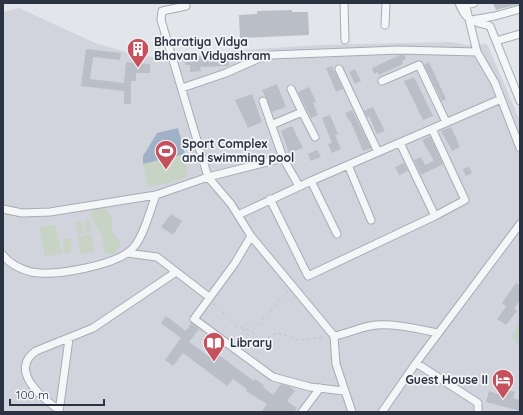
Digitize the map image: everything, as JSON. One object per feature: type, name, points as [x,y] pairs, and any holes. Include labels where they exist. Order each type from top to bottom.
[{"type":"street","points":[[186,3],[186,6],[162,11],[161,20],[208,177],[238,215],[251,236],[334,336],[336,364],[352,412]]},
{"type":"street","points":[[344,3],[345,40]]},
{"type":"street","points":[[385,25],[386,3]]},
{"type":"street","points":[[474,3],[463,4],[470,20],[477,52],[495,83],[520,148]]},
{"type":"street","points":[[470,20],[495,16],[520,9]]},
{"type":"street","points":[[470,20],[490,26],[520,100]]},
{"type":"street","points":[[496,41],[520,34]]},
{"type":"street","points":[[182,88],[262,57],[272,55],[399,50],[477,52]]},
{"type":"street","points":[[382,81],[420,65],[446,122]]},
{"type":"street","points":[[339,69],[378,152]]},
{"type":"street","points":[[291,89],[315,137]]},
{"type":"street","points":[[238,215],[299,186],[501,99]]},
{"type":"street","points":[[263,101],[283,158],[299,186]]},
{"type":"street","points":[[271,125],[302,112]]},
{"type":"street","points":[[270,199],[308,276],[435,216],[465,200],[432,129]]},
{"type":"street","points":[[400,143],[435,216]]},
{"type":"street","points":[[3,209],[22,213],[50,212],[156,195],[208,177],[283,158]]},
{"type":"street","points":[[348,165],[371,220]]},
{"type":"street","points":[[311,181],[337,234]]},
{"type":"street","points":[[3,255],[6,260],[18,267],[32,272],[59,273],[101,263],[127,253],[138,241],[156,195]]},
{"type":"street","points":[[382,412],[438,333],[520,224]]},
{"type":"street","points":[[251,236],[235,263],[194,319],[273,377],[320,388],[344,391]]},
{"type":"street","points":[[127,253],[157,257],[208,299]]},
{"type":"street","points":[[56,410],[29,381],[26,370],[28,359],[36,351],[69,339],[101,324],[176,272]]},
{"type":"street","points":[[334,336],[348,334],[371,325],[409,327],[438,333]]},
{"type":"street","points":[[56,410],[69,339]]},
{"type":"street","points":[[416,363],[478,404],[478,412]]},
{"type":"street","points":[[302,412],[320,388]]},
{"type":"path","points":[[254,341],[253,330],[292,286]]},
{"type":"path","points":[[208,299],[237,327],[253,330]]},
{"type":"path","points":[[243,329],[254,341],[257,342],[278,332],[298,340],[334,336]]},
{"type":"shaded area","points":[[19,8],[95,43],[136,55],[171,59],[244,50],[318,45],[452,42],[467,45],[487,44],[520,121],[520,412],[3,412],[3,12]]},
{"type":"green space","name":"Sport Complex and swimming pool","points":[[185,154],[188,177],[148,188],[143,164]]},
{"type":"green space","points":[[97,205],[109,212],[113,223],[112,233],[118,238],[120,244],[116,252],[112,255],[105,253],[102,244],[103,236],[92,218],[93,206]]},
{"type":"green space","points":[[89,220],[92,231],[86,232],[84,221]]},
{"type":"green space","points":[[81,221],[84,233],[78,234],[75,222]]},
{"type":"green space","points":[[55,225],[62,253],[45,257],[39,228]]},
{"type":"green space","points":[[91,234],[94,252],[81,254],[77,236]]},
{"type":"green space","points":[[63,239],[70,239],[71,253],[64,253]]},
{"type":"green space","points":[[520,322],[520,348],[512,337]]},
{"type":"water","points":[[178,128],[185,154],[143,164],[143,156],[157,133]]},
{"type":"building","points":[[493,3],[520,3],[520,4],[496,10]]},
{"type":"building","points":[[292,10],[292,12],[308,12],[309,35],[240,38],[239,15],[257,14],[257,11]]},
{"type":"building","points":[[86,49],[121,53],[120,60],[93,57],[90,79],[124,83],[126,62],[150,64],[150,73],[136,73],[136,81],[131,81],[131,104],[124,104],[124,91],[81,86]]},
{"type":"building","points":[[234,51],[234,61],[229,61],[229,66],[200,67],[201,71],[190,72],[190,65],[185,65],[185,57],[212,56],[213,54]]},
{"type":"building","points":[[400,55],[404,55],[406,59],[402,61],[403,64],[379,75],[377,72],[374,74],[372,68]]},
{"type":"building","points":[[429,62],[446,99],[442,101],[424,65]]},
{"type":"building","points":[[332,66],[343,89],[336,92],[326,68]]},
{"type":"building","points":[[355,69],[361,81],[355,84],[349,72]]},
{"type":"building","points":[[414,77],[433,116],[423,120],[404,81]]},
{"type":"building","points":[[277,84],[286,107],[272,112],[262,90]]},
{"type":"building","points":[[309,87],[316,102],[313,103],[318,115],[311,118],[298,92]]},
{"type":"building","points":[[252,94],[262,122],[248,128],[235,100]]},
{"type":"building","points":[[373,107],[385,131],[377,134],[369,116],[367,117],[364,111]]},
{"type":"building","points":[[352,110],[371,148],[363,151],[350,120],[349,121],[345,113]]},
{"type":"building","points":[[330,115],[338,134],[335,135],[341,149],[332,153],[328,144],[332,143],[322,118]]},
{"type":"building","points":[[292,126],[303,148],[289,153],[281,131]]},
{"type":"building","points":[[451,127],[460,147],[452,151],[441,131]]},
{"type":"building","points":[[430,136],[443,164],[421,175],[414,160],[421,157],[425,165],[434,161],[422,140]]},
{"type":"building","points":[[317,150],[321,157],[311,161],[308,154]]},
{"type":"building","points":[[404,163],[408,171],[399,175],[395,167]]},
{"type":"building","points":[[469,167],[472,173],[466,176],[463,169]]},
{"type":"building","points":[[171,214],[182,221],[173,235],[161,227]]},
{"type":"building","points":[[516,283],[520,286],[520,300],[514,308],[517,311],[506,325],[497,319],[506,307],[502,303]]},
{"type":"building","name":"Library","points":[[166,316],[186,331],[191,323],[199,329],[189,342],[214,360],[219,355],[254,381],[255,379],[264,385],[263,387],[273,395],[281,384],[289,386],[295,391],[287,401],[297,408],[294,412],[261,412],[267,404],[246,391],[247,389],[233,379],[227,386],[183,353],[173,366],[165,360],[181,338],[161,323]]},
{"type":"building","name":"Guest House II","points":[[499,388],[515,392],[513,398],[520,400],[520,411],[486,402],[489,391],[498,394]]},
{"type":"place","name":"Bharatiya Vidya Bhavan Vidyashram","points":[[138,68]]},
{"type":"place","name":"Sport Complex and swimming pool","points":[[166,170]]},
{"type":"place","name":"Library","points":[[214,362]]},
{"type":"place","name":"Guest House II","points":[[503,400]]}]
